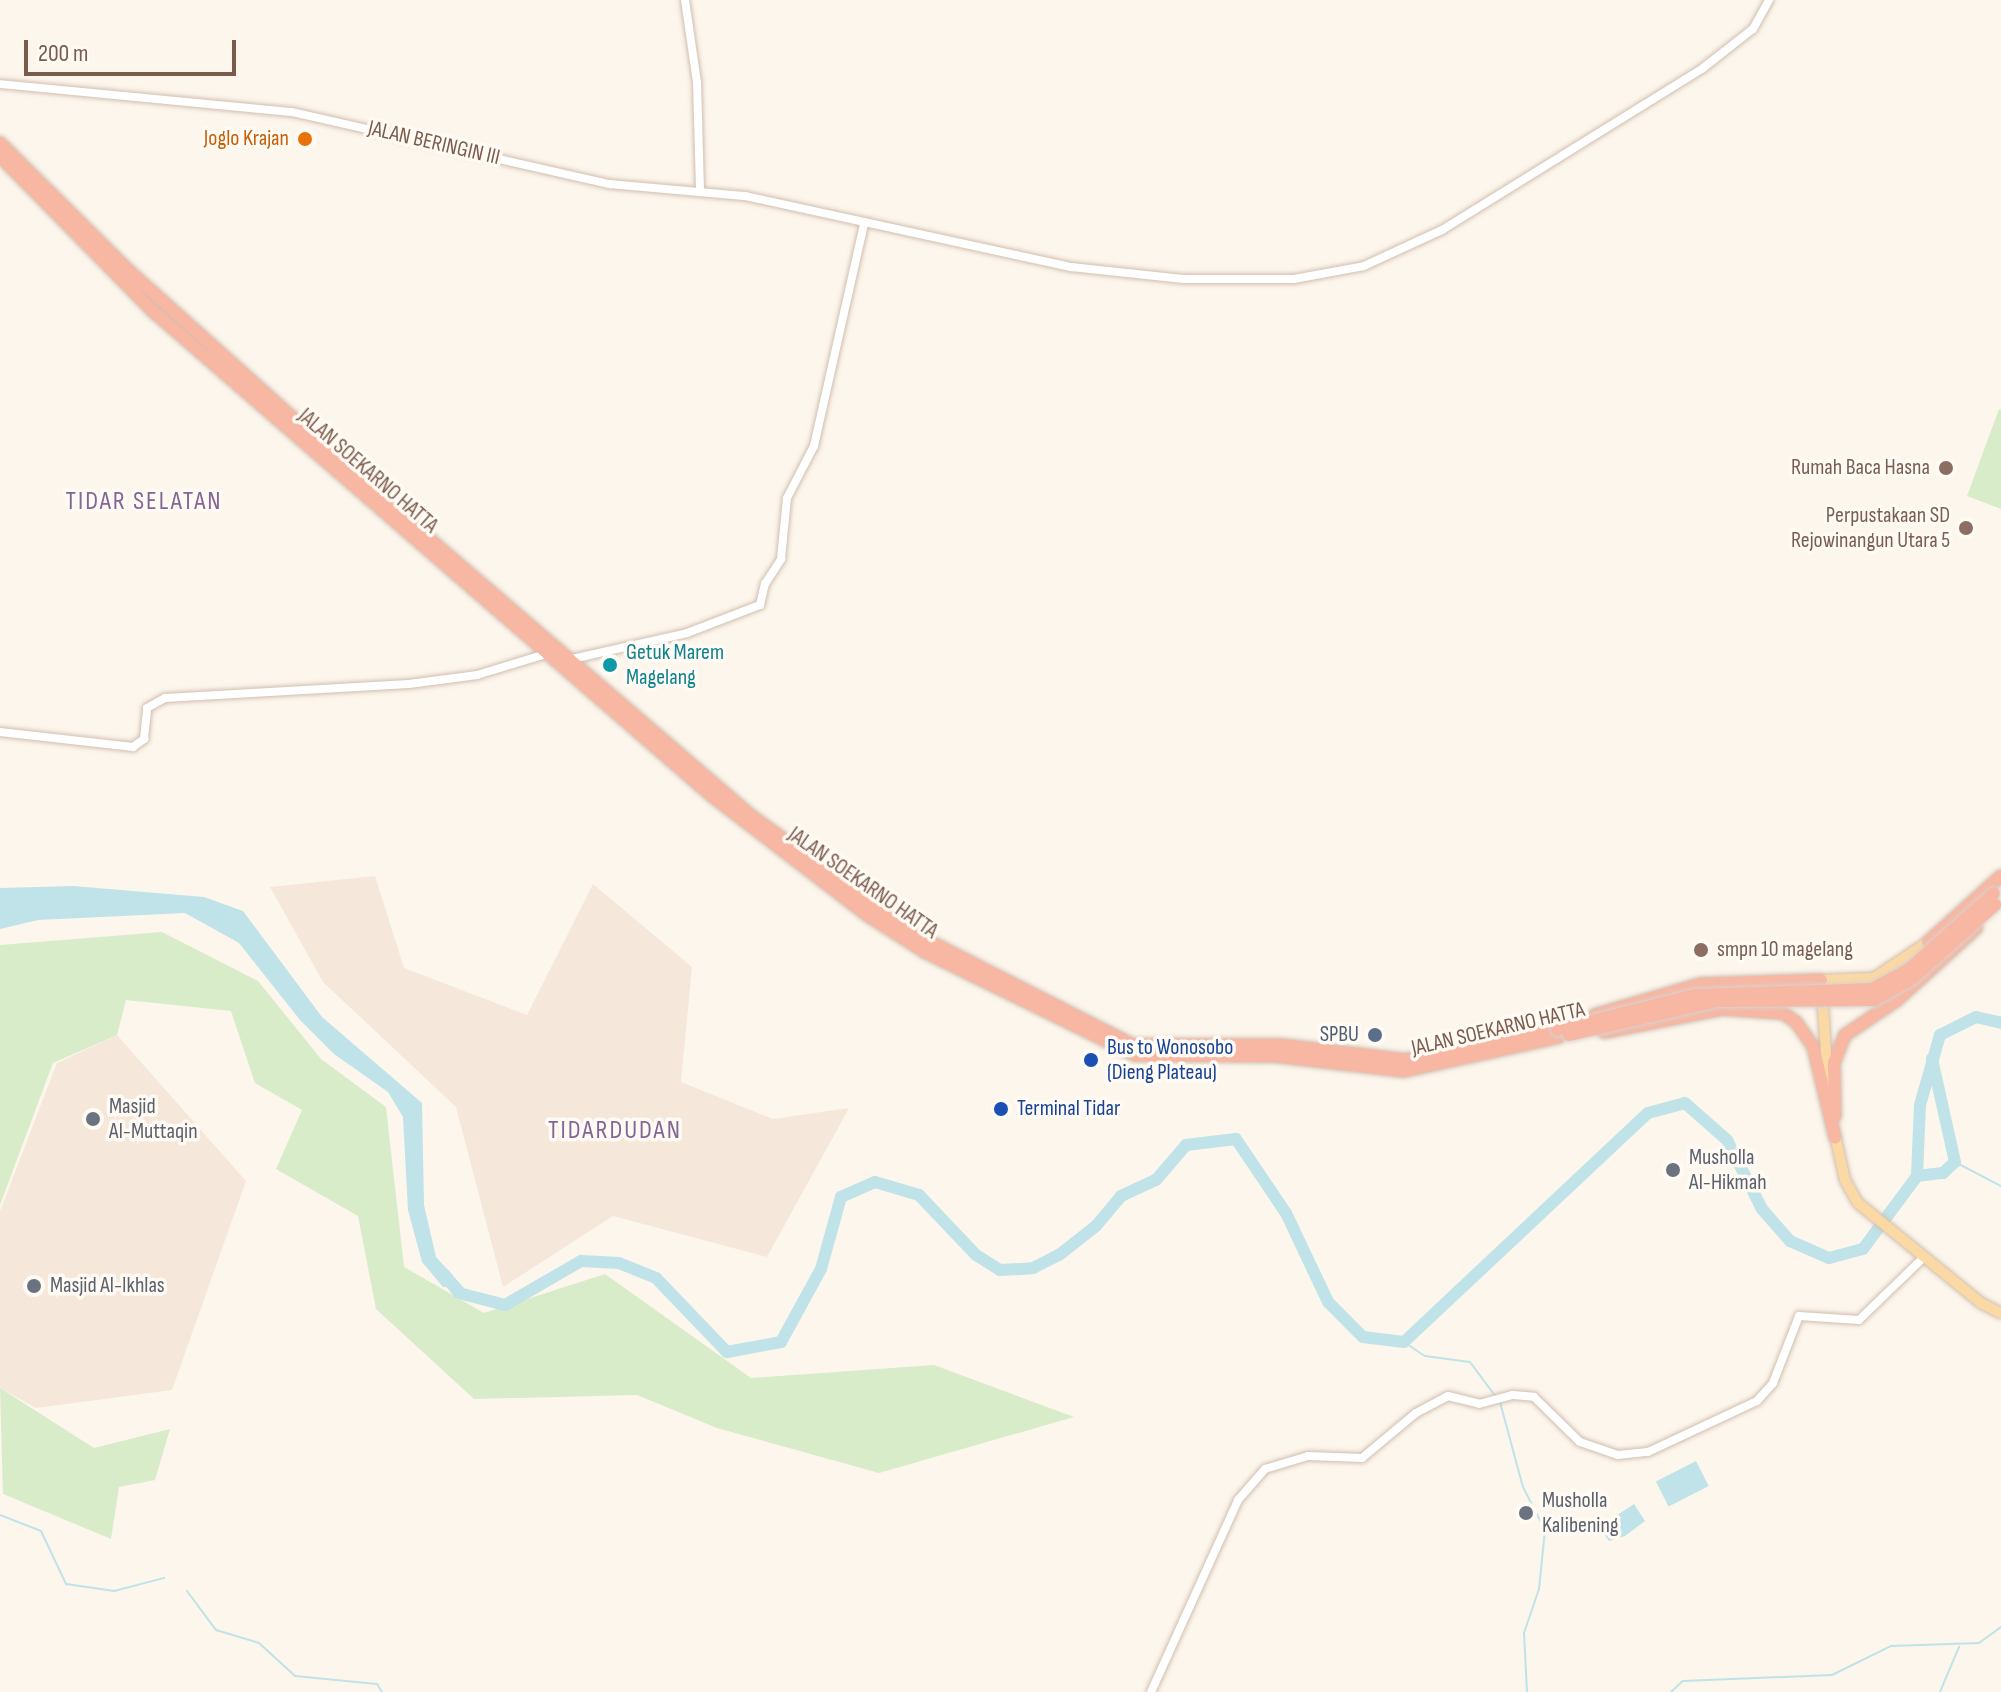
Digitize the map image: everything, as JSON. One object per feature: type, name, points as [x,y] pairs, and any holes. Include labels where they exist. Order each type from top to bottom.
[{"type":"highway","name":"JALAN SOEKARNO HATTA","points":[[0,143],[183,322],[712,796],[867,915],[925,952],[1119,1046],[1281,1045],[1406,1060],[1553,1035],[1716,1001],[1874,1000],[1913,978],[1998,898]]},
{"type":"highway","name":"JALAN SOEKARNO HATTA","points":[[0,156],[154,312],[488,593],[572,659],[754,818],[871,906],[928,941],[1119,1046]]},
{"type":"highway","points":[[1928,942],[2001,876]]},
{"type":"highway","points":[[1835,1137],[1834,1063],[1845,1035],[1948,956],[1998,898]]},
{"type":"highway","points":[[1553,1035],[1701,984],[1821,980]]},
{"type":"highway","points":[[1553,1035],[1722,1009],[1783,1013],[1796,1022],[1813,1046],[1835,1137]]},
{"type":"main road","points":[[1928,942],[1874,978],[1821,980],[1821,1031],[1835,1137],[1850,1192],[1868,1213],[1923,1258],[2001,1313]]},
{"type":"street","points":[[685,0],[697,82],[700,191]]},
{"type":"street","name":"JALAN BERINGIN III","points":[[0,84],[258,106],[610,184],[745,196],[864,225],[1071,267],[1175,278],[1294,279],[1350,271],[1442,230],[1703,68],[1753,29],[1769,0]]},
{"type":"street","points":[[572,659],[687,633],[760,605],[765,584],[781,559],[787,498],[814,446],[864,225]]},
{"type":"street","points":[[0,732],[133,747],[144,739],[147,708],[165,698],[409,684],[477,675],[549,652]]},
{"type":"street","points":[[1151,1692],[1249,1483],[1286,1459],[1362,1458],[1401,1429],[1416,1413],[1448,1396],[1493,1401],[1534,1397],[1591,1448],[1625,1456],[1648,1452],[1757,1401],[1773,1383],[1799,1316],[1859,1320],[1923,1258]]},
{"type":"shaded area","points":[[375,876],[404,968],[527,1015],[593,884],[692,967],[681,1082],[773,1119],[849,1108],[767,1257],[613,1216],[503,1287],[456,1107],[323,982],[270,887]]},
{"type":"shaded area","points":[[117,1035],[246,1181],[172,1390],[36,1408],[0,1388],[0,1211],[57,1063]]},
{"type":"green space","points":[[2001,410],[2001,509],[1967,496]]},
{"type":"green space","points":[[162,932],[258,981],[321,1059],[386,1107],[404,1267],[484,1313],[605,1274],[751,1378],[934,1365],[1074,1417],[879,1473],[717,1428],[637,1395],[474,1399],[376,1309],[358,1216],[276,1169],[302,1110],[255,1083],[231,1011],[126,1000],[117,1035],[53,1063],[0,1205],[0,945]]},
{"type":"green space","points":[[0,1388],[94,1448],[170,1429],[155,1480],[119,1487],[111,1539],[3,1494]]},
{"type":"water","points":[[73,886],[204,897],[243,911],[322,1017],[422,1103],[424,1205],[436,1257],[464,1288],[443,1287],[422,1262],[408,1210],[403,1117],[388,1092],[334,1054],[300,1020],[239,943],[185,913],[38,920],[0,929],[0,888]]},
{"type":"water","points":[[1696,1461],[1709,1486],[1669,1506],[1656,1481]]},
{"type":"water","points":[[1634,1504],[1645,1521],[1625,1536],[1609,1541],[1599,1527]]},
{"type":"waterway","points":[[444,1274],[459,1293],[505,1305],[581,1261],[619,1263],[656,1278],[727,1352],[781,1342],[821,1269],[841,1197],[875,1182],[919,1195],[976,1255],[1000,1270],[1033,1268],[1059,1255],[1096,1226],[1121,1196],[1156,1180],[1186,1145],[1236,1139],[1286,1213],[1328,1302],[1363,1337],[1404,1342],[1648,1113],[1685,1103],[1727,1140],[1762,1209],[1790,1241],[1829,1258],[1863,1249],[1917,1176],[1920,1105],[1940,1035],[1976,1017],[2001,1023]]},
{"type":"waterway","points":[[1917,1176],[1943,1173],[1955,1162],[1932,1059]]},
{"type":"waterway","points":[[1955,1162],[2001,1186]]},
{"type":"waterway","points":[[1404,1342],[1425,1356],[1470,1362],[1496,1397]]},
{"type":"waterway","points":[[1500,1402],[1523,1487],[1545,1530],[1539,1589],[1524,1633],[1527,1692]]},
{"type":"waterway","points":[[0,1515],[41,1531],[66,1584],[114,1591],[164,1578]]},
{"type":"waterway","points":[[187,1591],[216,1630],[259,1643],[295,1676],[377,1684],[382,1692]]},
{"type":"waterway","points":[[1671,1692],[1683,1681],[1832,1675],[1891,1646],[1979,1643],[2001,1627]]},
{"type":"waterway","points":[[1940,1692],[1959,1647]]},
{"type":"place","name":"Joglo Krajan","points":[[305,139]]},
{"type":"place","name":"Rumah Baca Hasna","points":[[1946,468]]},
{"type":"place","name":"Perpustakaan SD Rejowinangun Utara 5","points":[[1966,528]]},
{"type":"place","name":"Getuk Marem Magelang","points":[[610,665]]},
{"type":"place","name":"smpn 10 magelang","points":[[1701,950]]},
{"type":"place","name":"SPBU","points":[[1375,1035]]},
{"type":"place","name":"Bus to Wonosobo (Dieng Plateau)","points":[[1091,1060]]},
{"type":"place","name":"Terminal Tidar","points":[[1001,1109]]},
{"type":"place","name":"Masjid Al-Muttaqin","points":[[93,1119]]},
{"type":"place","name":"Musholla Al-Hikmah","points":[[1673,1170]]},
{"type":"place","name":"Masjid Al-Ikhlas","points":[[34,1286]]},
{"type":"place","name":"Musholla Kalibening","points":[[1526,1513]]},
{"type":"district","name":"TIDAR SELATAN","points":[[144,502]]},
{"type":"district","name":"TIDARDUDAN","points":[[615,1131]]}]
